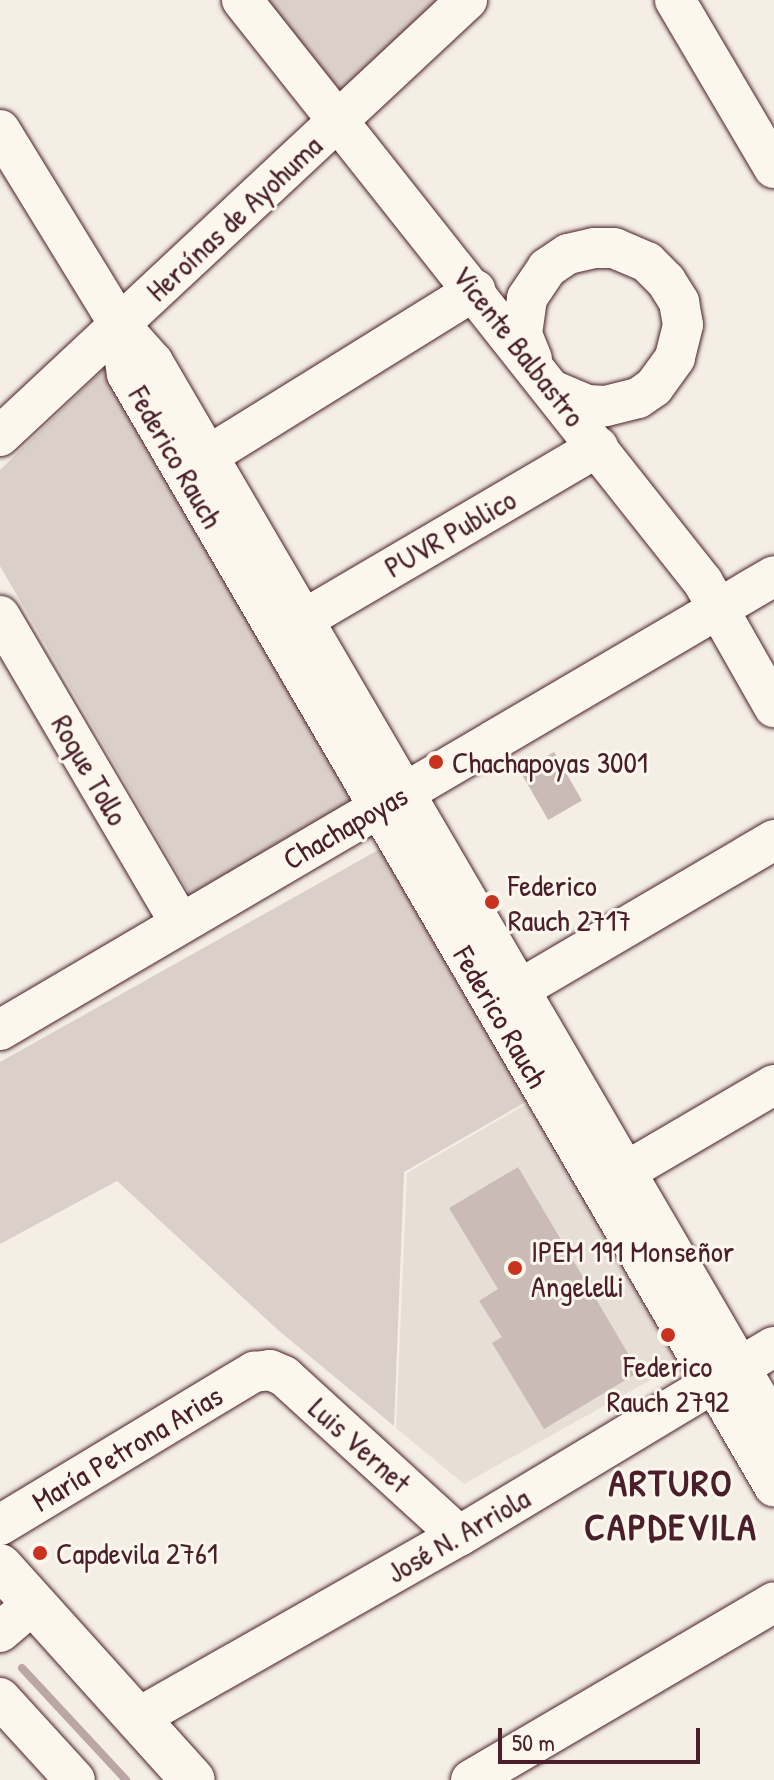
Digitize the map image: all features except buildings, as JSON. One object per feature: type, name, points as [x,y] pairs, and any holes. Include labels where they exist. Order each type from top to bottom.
[{"type":"main road","points":[[0,1566],[193,1780]]},
{"type":"street","name":"Vicente Balbastro","points":[[242,0],[545,378],[703,582],[774,707]]},
{"type":"street","name":"Heroínas de Ayohuma","points":[[0,436],[467,0]]},
{"type":"street","points":[[675,0],[774,168]]},
{"type":"street","name":"Federico Rauch","points":[[0,130],[119,324],[153,362],[303,620],[392,800]]},
{"type":"street","points":[[206,457],[475,290]]},
{"type":"street","name":"Federico Rauch","points":[[119,324],[127,374],[392,800],[727,1375],[774,1486]]},
{"type":"street","name":"PUVR Publico","points":[[303,620],[598,447]]},
{"type":"street","name":"Chachapoyas","points":[[0,1030],[774,576]]},
{"type":"street","name":"Roque Tollo","points":[[0,616],[180,923]]},
{"type":"street","points":[[506,997],[774,840]]},
{"type":"street","points":[[612,1179],[774,1085]]},
{"type":"street","name":"José N. Arriola","points":[[138,1718],[459,1536],[774,1347]]},
{"type":"street","name":"Luis Vernet","points":[[254,1372],[270,1370],[284,1376],[459,1536]]},
{"type":"street","name":"María Petrona Arias","points":[[0,1525],[254,1372]]},
{"type":"street","name":"Federico Rauch","points":[[727,1375],[774,1426]]},
{"type":"street","points":[[471,1780],[774,1602]]},
{"type":"street","points":[[0,1632],[33,1604]]},
{"type":"street","points":[[0,1698],[75,1780]]},
{"type":"shaded area","points":[[252,0],[452,0],[346,94],[322,89]]},
{"type":"shaded area","points":[[109,364],[361,804],[192,897],[0,566],[0,470]]},
{"type":"shaded area","points":[[380,849],[529,1100],[404,1172],[394,1426],[278,1330],[117,1181],[0,1244],[0,1062]]},
{"type":"shaded area","name":"IPEM 191 Monseñor Angelelli","points":[[530,1102],[683,1362],[464,1484],[396,1428],[407,1173]]},
{"type":"waterway","points":[[22,1668],[126,1780]]},
{"type":"place","name":"Chachapoyas 3001","points":[[436,762]]},
{"type":"place","name":"Federico Rauch 2717","points":[[492,902]]},
{"type":"place","name":"IPEM 191 Monseñor Angelelli","points":[[515,1268]]},
{"type":"place","name":"Federico Rauch 2792","points":[[668,1335]]},
{"type":"place","name":"Capdevila 2761","points":[[40,1553]]},
{"type":"district","name":"ARTURO CAPDEVILA","points":[[671,1505]]}]
